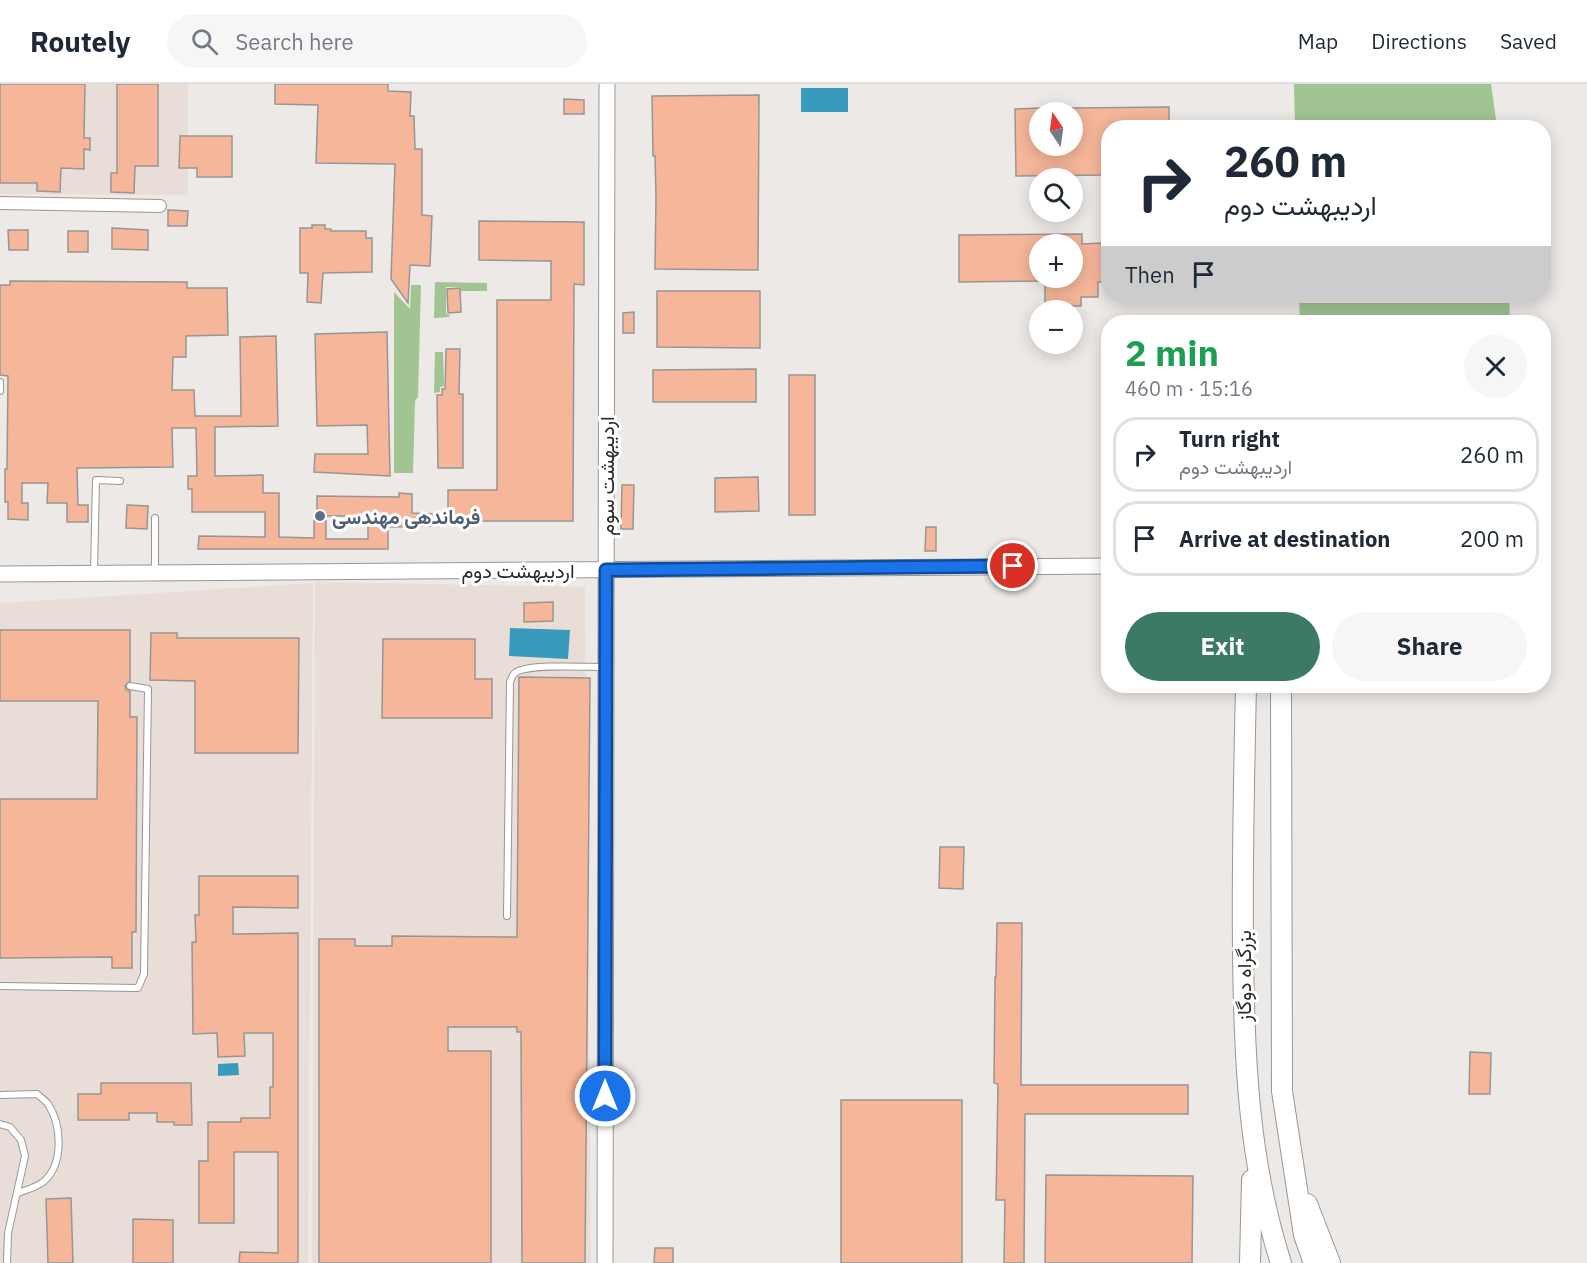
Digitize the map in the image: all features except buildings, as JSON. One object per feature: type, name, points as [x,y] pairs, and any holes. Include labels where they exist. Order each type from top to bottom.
[{"type":"highway","name":"بزرگراه دوگاز","points":[[1246,693],[1242,877],[1244,1031],[1252,1138],[1268,1222],[1281,1263]]},
{"type":"highway","name":"بزرگراه دوگاز","points":[[1281,693],[1282,1091],[1304,1236],[1314,1263]]},
{"type":"highway","points":[[1250,1263],[1252,1138]]},
{"type":"highway","points":[[1292,1166],[1330,1263]]},
{"type":"street","name":"اردیبهشت سوم","points":[[604,1263],[607,84]]},
{"type":"street","points":[[0,203],[160,206]]},
{"type":"street","name":"اردیبهشت دوم","points":[[0,574],[1101,566]]},
{"type":"lane","points":[[0,382],[0,391]]},
{"type":"lane","points":[[94,573],[96,480],[120,482]]},
{"type":"lane","points":[[155,518],[155,573]]},
{"type":"lane","points":[[507,916],[510,682],[513,674],[534,668],[606,667]]},
{"type":"lane","points":[[0,986],[138,988],[144,974],[148,689],[130,686]]},
{"type":"lane","points":[[0,1095],[37,1094],[48,1104],[58,1138],[58,1160],[49,1176],[42,1184],[18,1193]]},
{"type":"lane","points":[[0,1124],[10,1127],[21,1140],[25,1156],[8,1233],[7,1263]]},
{"type":"lane","points":[[0,1232],[8,1233]]},
{"type":"shaded area","points":[[0,84],[188,84],[188,195],[0,194]]},
{"type":"shaded area","points":[[315,582],[585,587],[591,1263],[312,1263]]},
{"type":"shaded area","points":[[313,583],[308,1263],[0,1263],[0,603]]},
{"type":"green space","points":[[1294,84],[1491,84],[1496,120],[1295,120]]},
{"type":"green space","points":[[435,282],[487,283],[487,291],[461,291],[461,287],[446,287],[446,314],[450,315],[434,318]]},
{"type":"green space","points":[[411,285],[421,285],[413,473],[394,473],[394,292],[410,309]]},
{"type":"green space","points":[[1299,303],[1509,303],[1510,315],[1300,315]]},
{"type":"green space","points":[[435,352],[443,352],[444,386],[440,387],[440,392],[434,393]]},
{"type":"water","points":[[801,88],[848,88],[848,112],[801,112]]},
{"type":"water","points":[[510,628],[570,630],[568,659],[509,656]]},
{"type":"water","points":[[238,1063],[239,1075],[218,1076],[218,1064]]},
{"type":"place","name":"فرماندهی مهندسی","points":[[320,516]]},
{"type":"route","points":[[605,1096],[606,570],[1013,566]]}]
